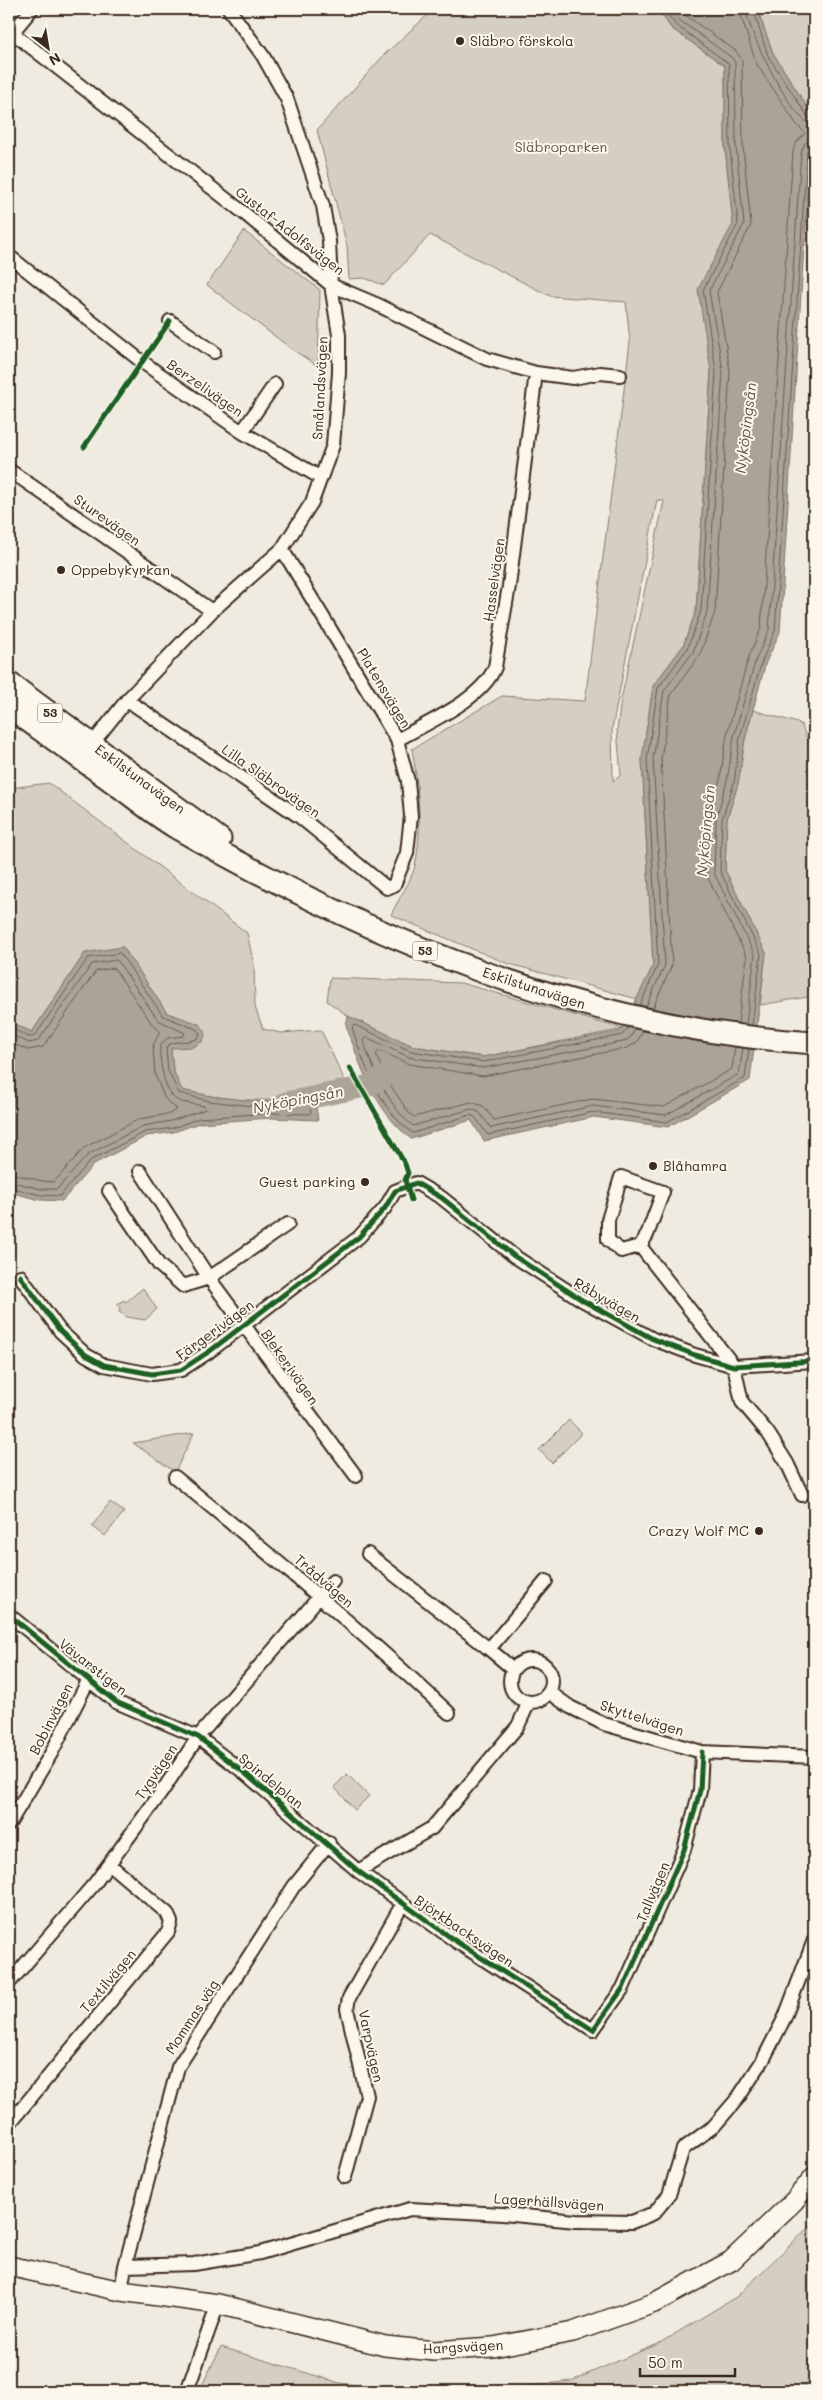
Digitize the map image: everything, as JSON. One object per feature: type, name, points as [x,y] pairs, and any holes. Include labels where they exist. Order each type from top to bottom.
[{"type":"main road","name":"Eskilstunavägen","points":[[9,683],[173,826],[366,926],[456,963],[588,1006],[654,1022],[789,1042],[814,1043]]},
{"type":"main road","name":"Eskilstunavägen","points":[[9,707],[86,751]]},
{"type":"street","points":[[10,32],[32,9]]},
{"type":"street","name":"Smålandsvägen","points":[[86,751],[127,700],[212,611],[282,549],[312,502],[333,445],[339,373],[339,335],[331,285],[329,241],[323,206],[287,100],[262,56],[229,9]]},
{"type":"street","name":"Gustaf-Adolfsvägen","points":[[10,32],[244,213],[331,285],[376,304],[487,360],[536,373],[573,378],[600,373],[620,375]]},
{"type":"street","name":"Berzelivägen","points":[[9,256],[141,361],[242,432],[321,478]]},
{"type":"street","points":[[170,321],[214,352]]},
{"type":"street","name":"Hasselvägen","points":[[397,740],[461,703],[483,687],[490,680],[495,667],[509,586],[536,373]]},
{"type":"street","points":[[242,432],[275,384]]},
{"type":"street","name":"Sturevägen","points":[[9,470],[212,611]]},
{"type":"street","name":"Platensvägen","points":[[282,549],[397,740],[408,781],[411,816],[407,853],[394,885]]},
{"type":"street","name":"Lilla Släbrovägen","points":[[127,700],[300,817],[387,888],[394,885]]},
{"type":"street","name":"Blekerivägen","points":[[140,1171],[209,1278],[356,1476]]},
{"type":"street","points":[[621,1178],[663,1192],[647,1235],[640,1246],[621,1251],[608,1240],[608,1220],[621,1178]]},
{"type":"street","name":"Färgerivägen","points":[[20,1276],[60,1331],[86,1355],[104,1365],[152,1374],[181,1370],[359,1237],[385,1208],[395,1191],[416,1183]]},
{"type":"street","name":"Råbyvägen","points":[[416,1183],[442,1198],[514,1256],[582,1300],[653,1339],[695,1355],[734,1366],[814,1361]]},
{"type":"street","points":[[109,1191],[159,1265],[183,1286],[209,1278],[288,1224]]},
{"type":"street","points":[[640,1246],[734,1366],[742,1402],[768,1434],[787,1462],[802,1495]]},
{"type":"street","name":"Trådvägen","points":[[175,1477],[319,1597],[449,1713]]},
{"type":"street","points":[[368,1554],[513,1669]]},
{"type":"street","name":"Tygvägen","points":[[9,1983],[109,1864],[161,1793],[198,1737],[333,1581]]},
{"type":"street","points":[[489,1649],[546,1581]]},
{"type":"street","name":"Vävarstigen","points":[[9,1615],[116,1702],[198,1737]]},
{"type":"street","points":[[525,1660],[539,1662],[550,1671],[552,1686],[549,1692],[540,1700],[529,1702],[517,1697],[513,1692],[510,1680],[513,1669],[525,1660]]},
{"type":"street","name":"Bobinvägen","points":[[9,1824],[52,1752],[89,1679]]},
{"type":"street","name":"Skyttelvägen","points":[[549,1692],[570,1707],[604,1724],[702,1752],[814,1757]]},
{"type":"street","points":[[358,1871],[432,1828],[518,1726],[529,1702]]},
{"type":"street","name":"Spindelplan","points":[[198,1737],[246,1774],[328,1843]]},
{"type":"street","name":"Tallvägen","points":[[593,2030],[623,1988],[684,1850],[700,1790],[702,1752]]},
{"type":"street","name":"Björkbacksvägen","points":[[328,1843],[358,1871],[457,1942],[593,2030]]},
{"type":"street","name":"Mommas väg","points":[[121,2291],[125,2266],[178,2067],[294,1886],[328,1843]]},
{"type":"street","name":"Textilvägen","points":[[9,2124],[168,1932],[171,1922],[167,1913],[109,1864]]},
{"type":"street","name":"Varpvägen","points":[[345,2177],[367,2096],[347,2009],[349,1998],[403,1903]]},
{"type":"street","name":"Lagerhällsvägen","points":[[125,2266],[194,2264],[260,2253],[410,2209],[614,2222],[632,2222],[654,2213],[669,2195],[683,2149],[714,2126],[738,2098],[763,2060],[785,2017],[814,1940]]},
{"type":"street","name":"Hargsvägen","points":[[9,2266],[121,2291],[218,2304],[385,2346],[434,2351],[493,2347],[573,2332],[654,2303],[731,2261],[794,2201],[814,2177]]},
{"type":"street","points":[[187,2391],[218,2304]]},
{"type":"green space","name":"Släbroparken","points":[[434,9],[658,9],[671,28],[725,66],[725,147],[733,224],[711,371],[696,611],[683,646],[653,686],[642,759],[653,966],[637,999],[506,963],[391,915],[411,878],[415,866],[419,837],[419,807],[412,749],[502,696],[585,701],[630,342],[626,302],[550,296],[430,235],[384,285],[364,278],[349,279],[347,246],[317,130],[385,54]],"holes":[[[657,500],[664,501],[621,700],[617,730],[621,775],[613,781],[612,729]]]},
{"type":"green space","points":[[757,9],[814,9],[814,118],[773,53]]},
{"type":"green space","points":[[814,124],[814,244],[804,245]]},
{"type":"green space","points":[[244,231],[320,290],[318,366],[293,350],[207,285]]},
{"type":"green space","points":[[753,710],[801,724],[814,755],[814,996],[760,1005],[766,953],[725,870],[727,819],[738,784],[745,739]]},
{"type":"green space","points":[[49,783],[247,933],[254,965],[255,1007],[263,1029],[281,1033],[321,1030],[345,1081],[303,1095],[283,1099],[244,1100],[181,1090],[173,1070],[171,1048],[199,1024],[167,1013],[123,947],[85,953],[32,1032],[9,1022],[9,788]]},
{"type":"green space","points":[[330,978],[461,983],[623,1029],[483,1057],[413,1046],[348,1016],[327,1001]]},
{"type":"green space","points":[[143,1288],[157,1309],[145,1320],[127,1317],[119,1312],[120,1308],[117,1304],[124,1300],[126,1302]]},
{"type":"green space","points":[[569,1420],[582,1433],[552,1463],[539,1450]]},
{"type":"green space","points":[[194,1433],[175,1472],[133,1443]]},
{"type":"green space","points":[[110,1502],[124,1512],[105,1536],[92,1526]]},
{"type":"green space","points":[[347,1774],[369,1796],[355,1810],[334,1787]]},
{"type":"green space","points":[[814,2222],[814,2391],[490,2391],[571,2381],[658,2344],[736,2297]]},
{"type":"green space","points":[[221,2347],[340,2383],[412,2391],[199,2391]]},
{"type":"water","points":[[658,9],[757,9],[773,53],[814,118],[804,245],[780,632],[766,662],[745,739],[738,784],[727,819],[725,870],[766,953],[750,1080],[668,1127],[594,1117],[484,1141],[471,1120],[411,1139],[387,1115],[370,1087],[346,1025],[348,1016],[413,1046],[483,1057],[621,1031],[653,966],[642,759],[653,686],[683,646],[696,611],[711,371],[698,289],[733,224],[725,147],[725,66],[671,28]]},
{"type":"water","points":[[123,947],[167,1013],[199,1024],[206,1032],[203,1041],[193,1047],[171,1048],[173,1070],[182,1090],[210,1096],[262,1102],[314,1094],[318,1120],[271,1118],[199,1123],[174,1132],[147,1136],[94,1164],[62,1201],[40,1200],[9,1192],[9,1022],[32,1032],[85,953]]},
{"type":"waterway","name":"Nyköpingsån","points":[[284,1103],[368,1086],[394,1071]]},
{"type":"cycle path","points":[[84,447],[170,321]]},
{"type":"cycle path","points":[[350,1068],[405,1164],[408,1173],[405,1180],[411,1200]]},
{"type":"cycle path","points":[[20,1276],[60,1331],[86,1355],[104,1365],[152,1374],[181,1370],[210,1351],[359,1237],[385,1208],[395,1191],[416,1183],[442,1198],[514,1256],[582,1300],[653,1339],[695,1355],[734,1366],[814,1361]]},
{"type":"cycle path","points":[[9,1615],[116,1702],[198,1737],[246,1774],[358,1871],[457,1942],[593,2030],[623,1988],[684,1850],[700,1790],[702,1752]]},
{"type":"place","name":"Släbro förskola","points":[[460,41]]},
{"type":"place","name":"Oppebykyrkan","points":[[61,570]]},
{"type":"place","name":"Blåhamra","points":[[653,1166]]},
{"type":"place","name":"Guest parking","points":[[365,1182]]},
{"type":"place","name":"Crazy Wolf MC","points":[[759,1531]]}]
